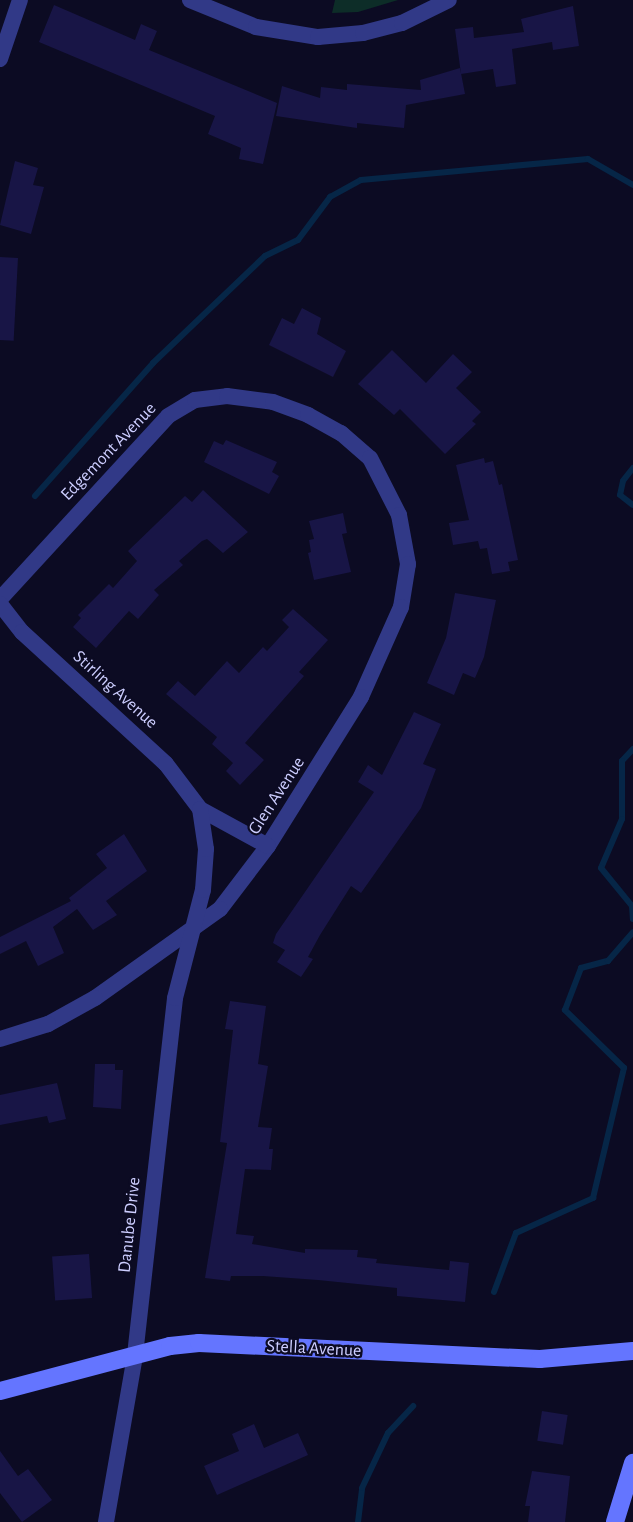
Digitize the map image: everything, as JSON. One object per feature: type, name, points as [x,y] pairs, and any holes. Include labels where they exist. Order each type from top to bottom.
[{"type":"street","points":[[0,59],[20,0]]},
{"type":"street","points":[[190,0],[256,27],[318,37],[363,33],[402,22],[449,0]]},
{"type":"street","name":"Edgemont Avenue","points":[[0,599],[148,434],[195,400],[227,396],[273,402],[340,433],[370,458]]},
{"type":"street","name":"Glen Avenue","points":[[0,1039],[48,1024],[85,1003],[190,933],[220,909],[268,846],[343,730],[401,607],[408,564],[399,515],[370,458]]},
{"type":"street","name":"Stirling Avenue","points":[[0,604],[22,632],[166,764],[200,809],[241,835],[268,846]]},
{"type":"street","name":"Stirling Avenue","points":[[190,933],[203,890],[206,849],[200,809]]},
{"type":"street","name":"Danube Drive","points":[[106,1522],[135,1356],[175,998],[190,933]]},
{"type":"street","name":"Stella Avenue","points":[[0,1391],[135,1356],[199,1343],[540,1359],[633,1351]]},
{"type":"street","points":[[615,1522],[633,1462]]},
{"type":"green space","points":[[335,0],[398,0],[358,12],[332,13]]},
{"type":"building","points":[[54,5],[135,40],[141,24],[157,31],[149,50],[277,103],[263,164],[239,159],[241,148],[208,134],[215,116],[39,42]]},
{"type":"building","points":[[573,6],[579,46],[553,50],[552,42],[512,49],[516,84],[496,87],[493,69],[461,74],[455,29],[473,27],[474,38],[524,32],[521,19]]},
{"type":"building","points":[[460,68],[465,94],[406,105],[404,128],[357,123],[357,128],[276,116],[282,86],[320,98],[321,87],[347,90],[347,84],[421,90],[420,80]]},
{"type":"building","points":[[15,161],[38,168],[33,185],[44,187],[31,234],[0,225]]},
{"type":"building","points":[[0,257],[18,258],[14,341],[0,340]]},
{"type":"building","points":[[302,308],[321,318],[317,334],[346,351],[333,377],[269,345],[282,318],[294,324]]},
{"type":"building","points":[[392,350],[426,383],[453,354],[472,372],[456,388],[481,412],[472,421],[476,424],[445,454],[400,409],[394,415],[358,384]]},
{"type":"building","points":[[226,440],[277,462],[272,472],[279,476],[269,494],[204,462],[214,441],[223,445]]},
{"type":"building","points":[[484,458],[485,463],[493,461],[499,485],[502,484],[518,560],[508,562],[510,571],[492,574],[487,548],[480,549],[478,541],[453,545],[449,523],[469,520],[456,465]]},
{"type":"building","points":[[203,490],[248,532],[223,553],[207,539],[202,541],[179,561],[183,565],[154,590],[159,595],[138,619],[129,611],[96,648],[73,627],[81,618],[78,615],[109,584],[113,588],[137,561],[128,551],[185,496],[192,502]]},
{"type":"building","points":[[343,513],[347,533],[342,534],[351,572],[314,580],[308,553],[311,552],[309,540],[314,539],[309,521]]},
{"type":"building","points":[[455,593],[496,600],[484,657],[475,678],[463,673],[454,695],[427,683],[446,638]]},
{"type":"building","points":[[293,609],[328,640],[299,672],[304,676],[245,743],[264,760],[240,785],[226,771],[233,763],[212,744],[217,737],[166,694],[178,681],[195,696],[227,661],[239,673],[263,647],[267,651],[289,627],[282,620]]},
{"type":"building","points":[[414,712],[441,724],[423,764],[436,769],[421,808],[361,893],[351,886],[320,935],[308,957],[313,959],[301,977],[277,962],[285,950],[273,943],[276,934],[374,792],[358,782],[368,765],[382,775]]},
{"type":"building","points":[[124,834],[147,871],[106,901],[117,915],[93,930],[77,909],[53,927],[64,953],[38,966],[26,941],[0,954],[0,937],[71,901],[69,898],[107,868],[96,854]]},
{"type":"building","points":[[230,1001],[266,1006],[258,1064],[268,1066],[258,1127],[272,1128],[269,1149],[273,1149],[271,1170],[245,1169],[236,1234],[254,1236],[252,1244],[305,1253],[305,1249],[358,1250],[357,1257],[377,1259],[376,1263],[449,1270],[450,1261],[469,1263],[465,1302],[397,1296],[397,1288],[318,1280],[263,1276],[231,1276],[230,1281],[205,1278],[227,1143],[220,1142],[233,1030],[225,1029]]},
{"type":"building","points":[[95,1064],[115,1064],[115,1070],[123,1070],[121,1109],[93,1107]]},
{"type":"building","points":[[57,1083],[66,1119],[49,1123],[47,1116],[0,1125],[0,1095]]},
{"type":"building","points":[[89,1254],[92,1298],[55,1300],[52,1257]]},
{"type":"building","points":[[542,1411],[568,1415],[563,1445],[537,1441]]},
{"type":"building","points":[[254,1424],[264,1448],[298,1433],[308,1455],[217,1495],[204,1466],[239,1451],[232,1434]]},
{"type":"building","points":[[0,1451],[18,1476],[28,1469],[52,1500],[22,1522],[0,1493]]},
{"type":"building","points":[[532,1471],[570,1476],[565,1522],[528,1522],[530,1506],[525,1506]]},
{"type":"waterway","points":[[35,496],[153,363],[265,256],[298,240],[330,197],[361,180],[588,159],[633,185]]},
{"type":"waterway","points":[[633,468],[623,481],[620,495],[633,505]]},
{"type":"waterway","points":[[633,749],[622,761],[622,819],[601,868],[632,906],[633,919]]},
{"type":"waterway","points":[[494,1292],[516,1233],[593,1198],[624,1068],[565,1010],[581,968],[608,961],[633,932]]},
{"type":"waterway","points":[[358,1522],[362,1488],[388,1433],[413,1406]]}]
